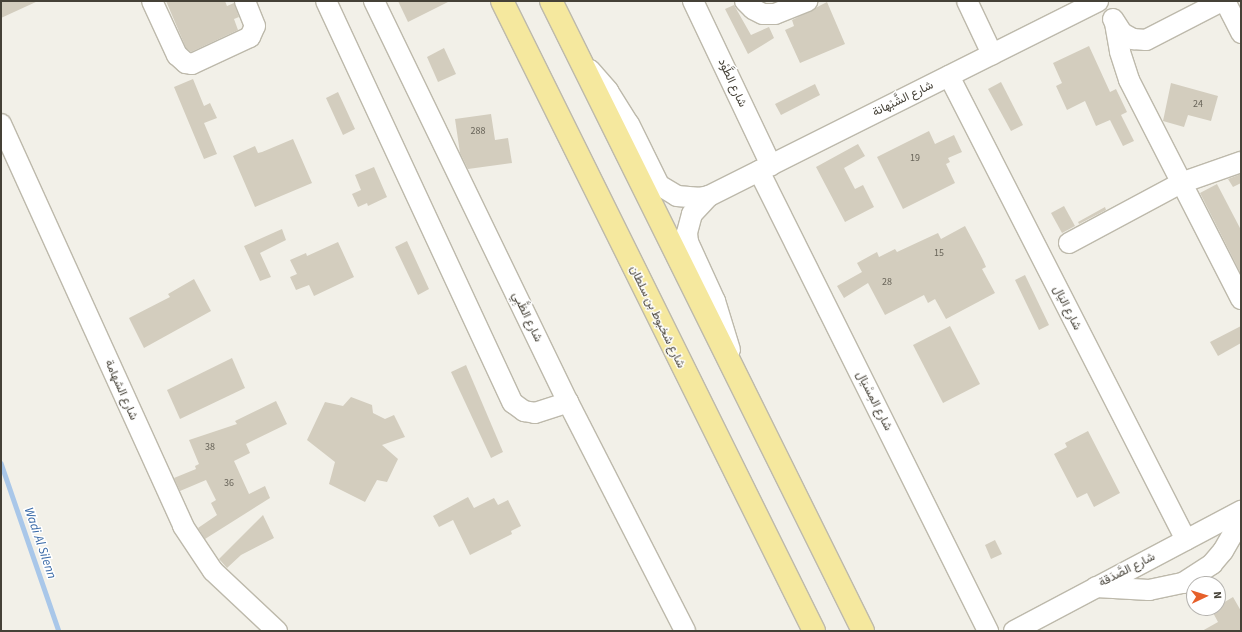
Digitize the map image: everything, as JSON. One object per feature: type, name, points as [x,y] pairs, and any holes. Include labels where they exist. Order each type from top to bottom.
[{"type":"main road","name":"شارع شخبوط بن سلطان","points":[[502,1],[814,631]]},
{"type":"main road","points":[[551,1],[735,377],[863,631]]},
{"type":"street","points":[[152,1],[177,55],[186,63],[192,64],[250,37],[255,26],[245,1]]},
{"type":"street","points":[[326,1],[513,403],[524,411],[535,413],[568,402]]},
{"type":"street","name":"شارع الظَّبِي","points":[[374,1],[568,402],[685,631]]},
{"type":"street","points":[[745,1],[763,14],[775,14],[808,1]]},
{"type":"street","points":[[967,1],[992,54]]},
{"type":"street","name":"شارع الشَّبْهانة","points":[[735,377],[722,320],[687,237],[688,223],[692,214],[709,196],[1098,1]]},
{"type":"street","points":[[1104,1],[1122,33],[1133,39],[1146,40],[1222,1]]},
{"type":"street","points":[[1225,1],[1241,33]]},
{"type":"street","name":"شارع الطَّوْد","points":[[701,4],[765,168]]},
{"type":"street","points":[[1115,23],[1120,52],[1129,80],[1241,299]]},
{"type":"street","name":"شارع الشَّبْهانة","points":[[580,60],[596,76],[619,107],[659,184],[677,196],[688,198],[709,196]]},
{"type":"street","name":"شارع اليَال","points":[[949,76],[1186,540]]},
{"type":"street","name":"شارع الشهامة","points":[[1,124],[183,526],[213,571],[277,631]]},
{"type":"street","points":[[1069,243],[1181,183],[1241,162]]},
{"type":"street","name":"شارع المِسْيَال","points":[[765,168],[988,631]]},
{"type":"street","name":"شارع الصَّدَقة","points":[[1014,631],[1241,511]]},
{"type":"street","points":[[1095,587],[1149,590],[1183,583],[1212,564],[1223,551],[1241,520]]},
{"type":"building","points":[[1,1],[38,1],[1,18]]},
{"type":"building","points":[[166,1],[225,1],[227,6],[234,3],[239,17],[234,19],[238,30],[191,52],[186,48]]},
{"type":"building","points":[[398,1],[450,1],[408,22]]},
{"type":"building","points":[[827,2],[845,44],[800,63],[785,30],[794,26],[792,20]]},
{"type":"building","points":[[734,5],[751,35],[769,27],[774,38],[748,54],[725,9]]},
{"type":"building","points":[[1089,46],[1110,92],[1116,89],[1127,112],[1121,115],[1134,141],[1123,146],[1110,120],[1096,126],[1085,101],[1067,110],[1056,86],[1062,83],[1053,63]]},
{"type":"building","points":[[444,48],[456,74],[438,82],[427,57]]},
{"type":"building","points":[[193,79],[204,106],[210,103],[217,118],[204,123],[217,154],[204,159],[174,87]]},
{"type":"building","points":[[1001,82],[1023,125],[1011,131],[988,89]]},
{"type":"building","points":[[1171,83],[1218,96],[1211,121],[1188,115],[1184,127],[1163,121]]},
{"type":"building","points":[[815,84],[820,95],[781,115],[775,104]]},
{"type":"building","points":[[338,92],[355,129],[343,135],[326,98]]},
{"type":"building","points":[[491,114],[495,140],[508,138],[512,163],[468,169],[460,153],[455,119]]},
{"type":"building","points":[[929,131],[935,144],[954,135],[962,152],[948,158],[950,162],[946,164],[955,183],[903,209],[877,157]]},
{"type":"building","points":[[293,139],[312,183],[255,207],[233,156],[255,146],[258,153],[262,152]]},
{"type":"building","points":[[858,144],[865,156],[844,168],[855,189],[863,185],[874,207],[845,222],[816,167]]},
{"type":"building","points":[[374,167],[387,197],[368,206],[367,203],[358,207],[352,194],[361,190],[355,175]]},
{"type":"building","points":[[1241,174],[1241,183],[1233,187],[1228,179]]},
{"type":"building","points":[[1217,184],[1241,230],[1241,274],[1200,193]]},
{"type":"building","points":[[1064,206],[1075,226],[1062,233],[1051,213]]},
{"type":"building","points":[[1105,207],[1106,210],[1079,224],[1078,222]]},
{"type":"building","points":[[965,226],[983,260],[986,267],[982,269],[995,293],[946,319],[935,299],[928,303],[924,295],[885,315],[868,283],[844,298],[837,286],[862,272],[857,263],[877,252],[879,257],[895,249],[897,252],[938,233],[941,239]]},
{"type":"building","points":[[282,229],[286,240],[260,253],[271,277],[260,281],[244,246]]},
{"type":"building","points":[[407,241],[429,289],[418,295],[395,247]]},
{"type":"building","points":[[338,242],[354,277],[314,296],[309,285],[296,290],[290,277],[297,274],[290,260],[306,253],[307,256]]},
{"type":"building","points":[[1025,275],[1049,325],[1039,330],[1015,280]]},
{"type":"building","points":[[194,279],[211,311],[144,348],[129,318],[170,297],[168,294]]},
{"type":"building","points":[[950,326],[980,384],[943,403],[913,345]]},
{"type":"building","points":[[1241,326],[1241,343],[1218,356],[1210,342]]},
{"type":"building","points":[[232,358],[245,388],[180,419],[167,390]]},
{"type":"building","points":[[466,365],[503,452],[491,458],[451,372]]},
{"type":"building","points":[[351,397],[372,405],[373,413],[385,419],[394,415],[405,437],[382,445],[398,459],[387,482],[377,480],[365,502],[329,484],[335,462],[307,440],[325,402],[343,406]]},
{"type":"building","points":[[276,401],[287,424],[246,444],[250,453],[234,461],[249,494],[265,486],[270,498],[205,539],[198,528],[217,515],[211,503],[216,500],[206,480],[180,491],[174,478],[196,469],[195,466],[199,464],[189,440],[237,424],[235,421]]},
{"type":"building","points":[[1088,431],[1120,493],[1094,507],[1087,493],[1077,498],[1054,454],[1067,447],[1065,443]]},
{"type":"building","points":[[468,497],[474,508],[494,498],[498,505],[508,500],[521,526],[511,531],[512,534],[470,555],[453,520],[439,527],[433,516]]},
{"type":"building","points":[[263,515],[274,538],[241,555],[227,568],[219,559]]},
{"type":"building","points":[[995,540],[1002,554],[991,559],[985,545]]},
{"type":"building","points":[[1233,597],[1241,611],[1241,631],[1202,631],[1218,622],[1215,616],[1226,616],[1226,601]]},
{"type":"waterway","name":"Wadi Al Silenn","points":[[1,463],[59,631]]}]
